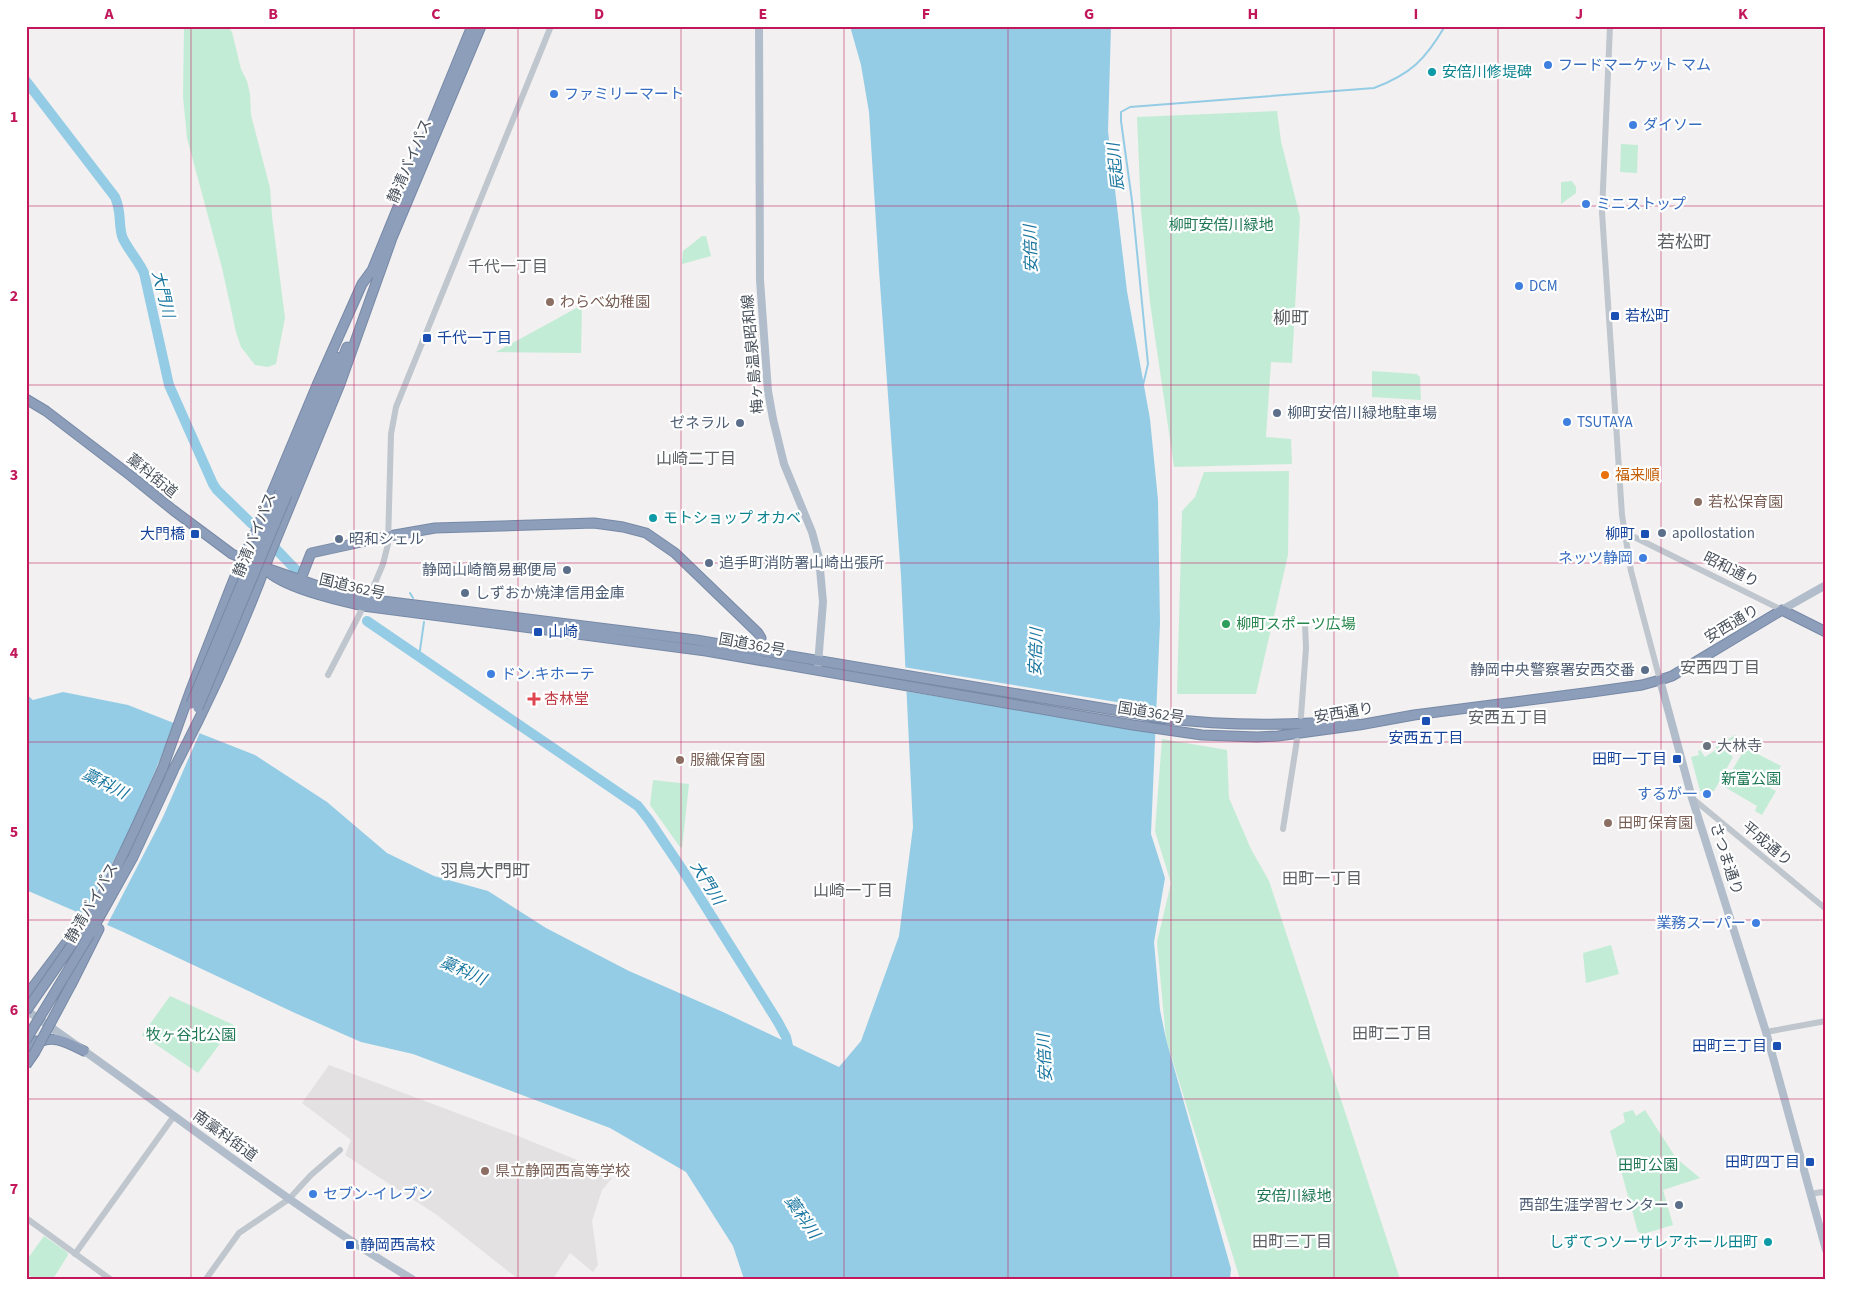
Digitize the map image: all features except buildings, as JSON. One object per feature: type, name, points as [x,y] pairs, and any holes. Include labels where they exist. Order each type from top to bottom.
[{"type":"highway","name":"静清バイパス","points":[[30,1042],[65,977],[119,885],[170,776],[372,269],[388,240],[472,26]]},
{"type":"highway","name":"静清バイパス","points":[[26,1010],[82,930],[111,878],[148,803],[283,493],[388,240],[481,26]]},
{"type":"highway","points":[[170,776],[206,705],[265,569],[340,384],[388,240]]},
{"type":"highway","points":[[162,770],[242,559],[254,538],[351,308],[362,284],[372,269]]},
{"type":"highway","name":"藁科街道","points":[[26,398],[46,410],[232,554],[265,569]]},
{"type":"highway","name":"国道362号","points":[[300,581],[311,553],[436,528],[594,523],[636,529],[656,539],[675,552],[758,633],[761,638],[760,650]]},
{"type":"highway","name":"国道362号","points":[[265,569],[273,570],[365,603],[612,629],[760,650],[1199,723],[1279,725]]},
{"type":"highway","name":"国道362号","points":[[265,569],[271,576],[328,598],[706,651],[821,672],[1202,735],[1238,737],[1278,736]]},
{"type":"highway","name":"昭和通り","points":[[1782,610],[1826,632]]},
{"type":"highway","name":"安西通り","points":[[1278,736],[1414,715],[1592,692],[1660,680]]},
{"type":"highway","name":"安西通り","points":[[1279,725],[1414,715]]},
{"type":"highway","points":[[26,996],[72,936],[111,878]]},
{"type":"highway","points":[[26,1065],[72,983],[119,885]]},
{"type":"highway","points":[[26,1056],[30,1042],[48,1024]]},
{"type":"highway","points":[[30,1042],[58,1039],[84,1051]]},
{"type":"main road","name":"梅ヶ島温泉昭和線","points":[[759,26],[760,280],[767,382],[773,419],[784,464],[812,532],[819,558],[823,602],[821,672]]},
{"type":"main road","name":"安西通り","points":[[1660,680],[1672,676],[1826,585]]},
{"type":"main road","name":"さつま通り","points":[[1660,680],[1692,798],[1766,1032],[1826,1250]]},
{"type":"main road","name":"南藁科街道","points":[[26,1010],[289,1199],[412,1279]]},
{"type":"street","points":[[328,675],[383,564],[389,536],[391,434],[396,407],[551,26]]},
{"type":"street","name":"さつま通り","points":[[1610,26],[1602,212],[1616,436],[1624,532],[1631,571],[1660,680]]},
{"type":"street","name":"昭和通り","points":[[1624,532],[1782,610]]},
{"type":"street","points":[[1301,716],[1306,648],[1305,624]]},
{"type":"street","points":[[1283,829],[1297,740]]},
{"type":"street","name":"平成通り","points":[[1692,798],[1826,909]]},
{"type":"street","points":[[1766,1032],[1826,1021]]},
{"type":"street","points":[[75,1254],[174,1116]]},
{"type":"street","points":[[206,1279],[239,1233],[289,1199],[311,1175],[340,1150]]},
{"type":"street","points":[[1810,1194],[1822,1192],[1826,1194]]},
{"type":"street","points":[[26,1218],[110,1279]]},
{"type":"shaded area","name":"県立静岡西高等学校","points":[[329,1065],[513,1134],[587,1164],[612,1178],[602,1190],[592,1221],[598,1265],[593,1272],[570,1253],[553,1279],[518,1279],[437,1215],[345,1155],[351,1140],[302,1103]]},
{"type":"green space","points":[[184,26],[227,26],[232,32],[241,69],[247,81],[251,115],[270,188],[285,318],[276,364],[268,367],[255,365],[241,347],[187,138],[183,97]]},
{"type":"green space","name":"柳町安倍川緑地","points":[[1277,111],[1281,141],[1300,217],[1292,363],[1271,362],[1266,437],[1291,439],[1292,464],[1174,467],[1150,303],[1141,211],[1137,117]]},
{"type":"green space","points":[[1621,144],[1638,145],[1637,173],[1620,172]]},
{"type":"green space","points":[[1572,181],[1576,187],[1576,193],[1561,204],[1561,182]]},
{"type":"green space","points":[[702,236],[706,236],[711,256],[682,264],[683,251]]},
{"type":"green space","points":[[582,305],[581,353],[496,352]]},
{"type":"green space","points":[[1372,371],[1417,374],[1420,377],[1421,400],[1372,397]]},
{"type":"green space","name":"柳町スポーツ広場","points":[[1289,471],[1288,555],[1256,694],[1177,694],[1182,511],[1195,497],[1204,472]]},
{"type":"green space","points":[[1735,735],[1736,737],[1726,751],[1733,757],[1714,791],[1700,791],[1691,757],[1699,755],[1698,751],[1700,750],[1705,757],[1717,749],[1716,747]]},
{"type":"green space","name":"安倍川緑地","points":[[1162,739],[1227,750],[1229,798],[1251,849],[1269,881],[1400,1279],[1240,1279],[1166,1039],[1157,942],[1171,883],[1155,831]]},
{"type":"green space","name":"新富公園","points":[[1748,749],[1781,766],[1770,788],[1776,791],[1762,815],[1755,811],[1757,806],[1723,786],[1744,750]]},
{"type":"green space","points":[[653,780],[689,784],[682,848],[650,805]]},
{"type":"green space","points":[[1611,945],[1619,974],[1586,983],[1583,953]]},
{"type":"green space","name":"牧ヶ谷北公園","points":[[170,996],[234,1025],[198,1073],[142,1035]]},
{"type":"green space","name":"田町公園","points":[[1633,1110],[1636,1116],[1645,1110],[1676,1158],[1700,1178],[1663,1190],[1673,1225],[1643,1234],[1638,1232],[1610,1131],[1625,1122],[1623,1113]]},
{"type":"green space","points":[[44,1236],[67,1252],[68,1255],[53,1279],[34,1279],[26,1273],[26,1261]]},
{"type":"water","points":[[850,26],[1111,26],[1108,131],[1127,291],[1150,419],[1158,500],[1160,623],[1151,834],[1165,878],[1154,942],[1160,1010],[1166,1039],[1231,1269],[1230,1279],[744,1279],[733,1246],[686,1172],[610,1128],[413,1054],[361,1042],[121,931],[26,890],[26,694],[33,700],[63,692],[128,705],[255,755],[327,802],[387,853],[434,876],[488,891],[546,928],[629,971],[723,1012],[839,1067],[861,1041],[899,936],[913,827],[901,576],[869,112],[861,65]]},
{"type":"pier","points":[[903,667],[1159,709],[1158,733],[904,691]]},
{"type":"pier","points":[[176,721],[201,730],[163,817],[106,927],[82,917],[129,833]]},
{"type":"waterway","name":"辰起川","points":[[1143,385],[1148,364],[1121,112],[1130,107],[1374,88],[1398,77],[1416,64],[1431,48],[1445,26]]},
{"type":"waterway","name":"大門川","points":[[26,81],[115,197],[122,236],[144,273],[169,385],[213,484],[252,524]]},
{"type":"waterway","name":"大門川","points":[[275,548],[297,571]]},
{"type":"waterway","points":[[410,593],[413,598]]},
{"type":"waterway","name":"大門川","points":[[367,621],[638,806],[682,869],[778,1022],[786,1037],[790,1055]]},
{"type":"waterway","points":[[419,657],[424,622]]},
{"type":"place","name":"フードマーケット マム","points":[[1548,65]]},
{"type":"place","name":"安倍川修堤碑","points":[[1432,72]]},
{"type":"place","name":"ファミリーマート","points":[[554,94]]},
{"type":"place","name":"ダイソー","points":[[1633,125]]},
{"type":"place","name":"ミニストップ","points":[[1586,204]]},
{"type":"place","name":"DCM","points":[[1519,286]]},
{"type":"place","name":"わらべ幼稚園","points":[[550,302]]},
{"type":"place","name":"若松町","points":[[1615,316]]},
{"type":"place","name":"千代一丁目","points":[[427,338]]},
{"type":"place","name":"柳町安倍川緑地駐車場","points":[[1277,413]]},
{"type":"place","name":"TSUTAYA","points":[[1567,422]]},
{"type":"place","name":"ゼネラル","points":[[740,423]]},
{"type":"place","name":"福来順","points":[[1605,475]]},
{"type":"place","name":"若松保育園","points":[[1698,502]]},
{"type":"place","name":"モトショップ オカベ","points":[[653,518]]},
{"type":"place","name":"apollostation","points":[[1662,533]]},
{"type":"place","name":"大門橋","points":[[195,534]]},
{"type":"place","name":"柳町","points":[[1645,534]]},
{"type":"place","name":"昭和シェル","points":[[339,539]]},
{"type":"place","name":"ネッツ静岡","points":[[1643,558]]},
{"type":"place","name":"追手町消防署山崎出張所","points":[[709,563]]},
{"type":"place","name":"静岡山崎簡易郵便局","points":[[567,570]]},
{"type":"place","name":"しずおか焼津信用金庫","points":[[465,593]]},
{"type":"place","name":"柳町スポーツ広場","points":[[1226,624]]},
{"type":"place","name":"山崎","points":[[538,632]]},
{"type":"place","name":"静岡中央警察署安西交番","points":[[1645,670]]},
{"type":"place","name":"ドン.キホーテ","points":[[491,674]]},
{"type":"place","name":"杏林堂","points":[[534,699]]},
{"type":"place","name":"安西五丁目","points":[[1426,721]]},
{"type":"place","name":"大林寺","points":[[1707,746]]},
{"type":"place","name":"田町一丁目","points":[[1677,759]]},
{"type":"place","name":"服織保育園","points":[[680,760]]},
{"type":"place","name":"するが一","points":[[1707,794]]},
{"type":"place","name":"田町保育園","points":[[1608,823]]},
{"type":"place","name":"業務スーパー","points":[[1756,923]]},
{"type":"place","name":"田町三丁目","points":[[1777,1046]]},
{"type":"place","name":"田町四丁目","points":[[1810,1162]]},
{"type":"place","name":"県立静岡西高等学校","points":[[485,1171]]},
{"type":"place","name":"セブン-イレブン","points":[[313,1194]]},
{"type":"place","name":"西部生涯学習センター","points":[[1679,1205]]},
{"type":"place","name":"しずてつソーサレアホール田町","points":[[1768,1242]]},
{"type":"place","name":"静岡西高校","points":[[350,1245]]},
{"type":"district","name":"若松町","points":[[1684,242]]},
{"type":"district","name":"千代一丁目","points":[[508,267]]},
{"type":"district","name":"柳町","points":[[1291,318]]},
{"type":"district","name":"山崎二丁目","points":[[696,459]]},
{"type":"district","name":"安西四丁目","points":[[1720,668]]},
{"type":"district","name":"安西五丁目","points":[[1508,718]]},
{"type":"district","name":"羽鳥大門町","points":[[485,871]]},
{"type":"district","name":"田町一丁目","points":[[1322,879]]},
{"type":"district","name":"山崎一丁目","points":[[853,891]]},
{"type":"district","name":"田町二丁目","points":[[1392,1034]]},
{"type":"district","name":"田町三丁目","points":[[1292,1242]]},
{"type":"water label","name":"安倍川","points":[[1031,249]]},
{"type":"water label","name":"安倍川","points":[[1036,652]]},
{"type":"water label","name":"藁科川","points":[[105,784]]},
{"type":"water label","name":"藁科川","points":[[463,971]]},
{"type":"water label","name":"安倍川","points":[[1045,1058]]},
{"type":"water label","name":"藁科川","points":[[802,1217]]}]
